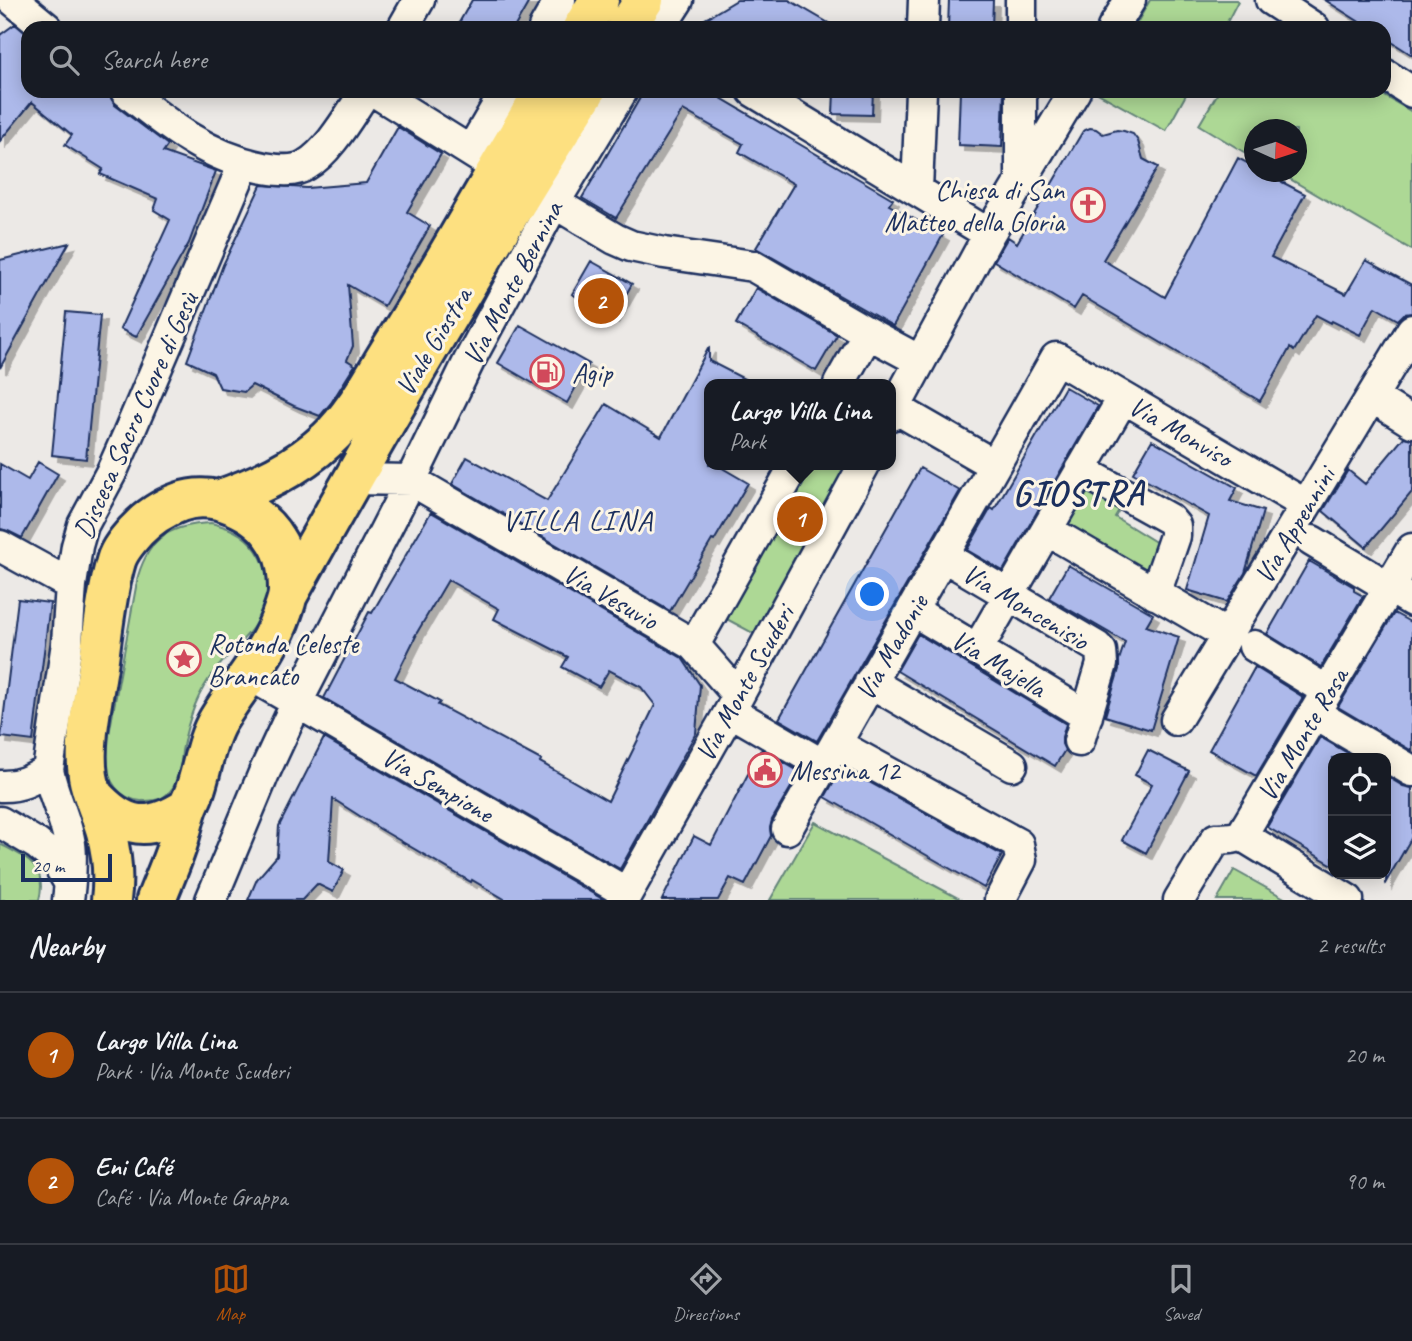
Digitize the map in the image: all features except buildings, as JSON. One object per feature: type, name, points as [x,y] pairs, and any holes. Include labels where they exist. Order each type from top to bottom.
[{"type":"main road","points":[[586,21],[599,0]]},
{"type":"main road","points":[[630,21],[644,0]]},
{"type":"main road","name":"Viale Giostra","points":[[288,595],[433,340],[512,177],[541,98]]},
{"type":"main road","name":"Viale Giostra","points":[[218,500],[279,475],[316,450],[331,436],[406,325],[512,177],[580,98]]},
{"type":"main road","points":[[111,900],[110,850],[88,778],[87,758],[96,678],[116,558],[144,522],[162,510],[182,501],[218,500],[236,506],[267,527],[278,542],[286,564],[288,595],[272,638],[211,733],[177,846],[156,900]]},
{"type":"main road","points":[[94,796],[106,809],[137,824],[154,824],[170,819],[187,808]]},
{"type":"street","points":[[13,0],[38,21]]},
{"type":"street","points":[[406,21],[419,0]]},
{"type":"street","points":[[548,21],[560,0]]},
{"type":"street","points":[[664,21],[678,0]]},
{"type":"street","points":[[923,21],[924,0]]},
{"type":"street","points":[[1021,0],[1021,21]]},
{"type":"street","points":[[1271,0],[1303,21]]},
{"type":"street","points":[[1391,79],[1412,93]]},
{"type":"street","points":[[135,98],[198,144],[244,164],[274,170],[302,168],[313,161],[361,98]]},
{"type":"street","points":[[385,98],[615,239],[631,246],[664,253],[753,266],[920,361]]},
{"type":"street","name":"Viale Giostra","points":[[506,98],[512,177]]},
{"type":"street","name":"Via Monte Bernina","points":[[211,900],[297,702],[469,362],[512,177],[613,98]]},
{"type":"street","points":[[765,98],[989,234]]},
{"type":"street","points":[[917,190],[921,98]]},
{"type":"street","points":[[1021,98],[1021,180]]},
{"type":"street","points":[[896,405],[989,234],[1071,98]]},
{"type":"street","name":"Discesa Sacro Cuore di Gesù","points":[[68,891],[71,847],[48,770],[67,643],[77,546],[83,525],[112,471],[244,164]]},
{"type":"street","name":"Via Appennini","points":[[1176,720],[1240,641],[1306,505],[1412,330]]},
{"type":"street","points":[[842,379],[868,333]]},
{"type":"street","name":"Via Monviso","points":[[1056,358],[1306,505]]},
{"type":"street","name":"Via Madonie","points":[[788,829],[1056,358]]},
{"type":"street","points":[[1372,397],[1412,422]]},
{"type":"street","points":[[977,650],[1123,398]]},
{"type":"street","points":[[896,413],[994,465]]},
{"type":"street","points":[[694,645],[791,470]]},
{"type":"street","name":"Via Monte Scuderi","points":[[625,897],[860,470]]},
{"type":"street","points":[[1082,470],[1169,519],[1175,526],[1175,536],[1155,594]]},
{"type":"street","name":"Via Vesuvio","points":[[352,479],[411,480],[694,645],[734,703],[830,754],[1018,844],[1021,860],[1000,900]]},
{"type":"street","points":[[1047,530],[1240,641],[1412,771]]},
{"type":"street","points":[[1312,541],[1401,594]]},
{"type":"street","points":[[0,546],[70,596],[83,588],[116,558]]},
{"type":"street","name":"Via Monte Rosa","points":[[1241,835],[1321,702],[1401,594],[1412,549]]},
{"type":"street","name":"Via Moncenisio","points":[[943,556],[1101,651],[1102,664],[1083,729]]},
{"type":"street","name":"Via Majella","points":[[912,610],[977,650],[1083,729]]},
{"type":"street","points":[[67,643],[96,678]]},
{"type":"street","name":"Via Sempione","points":[[250,675],[625,897]]},
{"type":"street","points":[[870,682],[1012,765]]},
{"type":"street","points":[[0,786],[30,781],[48,770]]},
{"type":"street","points":[[0,822],[37,844],[56,860],[68,891]]},
{"type":"street","points":[[1179,900],[1216,839],[1241,835],[1348,900]]},
{"type":"green space","points":[[1150,0],[1238,1],[1228,21],[1138,21]]},
{"type":"green space","points":[[1107,98],[1184,98],[1166,131]]},
{"type":"green space","points":[[1215,98],[1388,98],[1412,112],[1412,250],[1295,182],[1307,182],[1307,119],[1244,119],[1244,152],[1199,125]]},
{"type":"green space","points":[[800,470],[854,470],[762,638],[721,616]]},
{"type":"green space","points":[[1081,470],[1127,496],[1115,517],[1170,551],[1155,594],[1047,530]]},
{"type":"green space","points":[[211,523],[240,534],[257,551],[268,576],[265,608],[248,634],[214,672],[201,692],[187,728],[180,771],[174,787],[160,799],[132,799],[114,786],[105,756],[138,576],[149,551],[164,535],[184,526]]},
{"type":"green space","points":[[815,822],[960,899],[770,900]]},
{"type":"green space","points":[[0,844],[33,864],[40,879],[39,900],[0,900]]},
{"type":"green space","points":[[1234,870],[1288,900],[1217,900]]},
{"type":"place","name":"Chiesa di San Matteo della Gloria","points":[[1088,205]]},
{"type":"place","name":"Eni Café","points":[[601,301]]},
{"type":"place","name":"Agip","points":[[547,372]]},
{"type":"place","name":"Largo Villa Lina","points":[[800,519]]},
{"type":"place","name":"Rotonda Celeste Brancato","points":[[184,659]]},
{"type":"place","name":"Messina 12","points":[[765,770]]},
{"type":"district","name":"GIOSTRA","points":[[1079,493]]},
{"type":"district","name":"VILLA LINA","points":[[578,520]]}]
